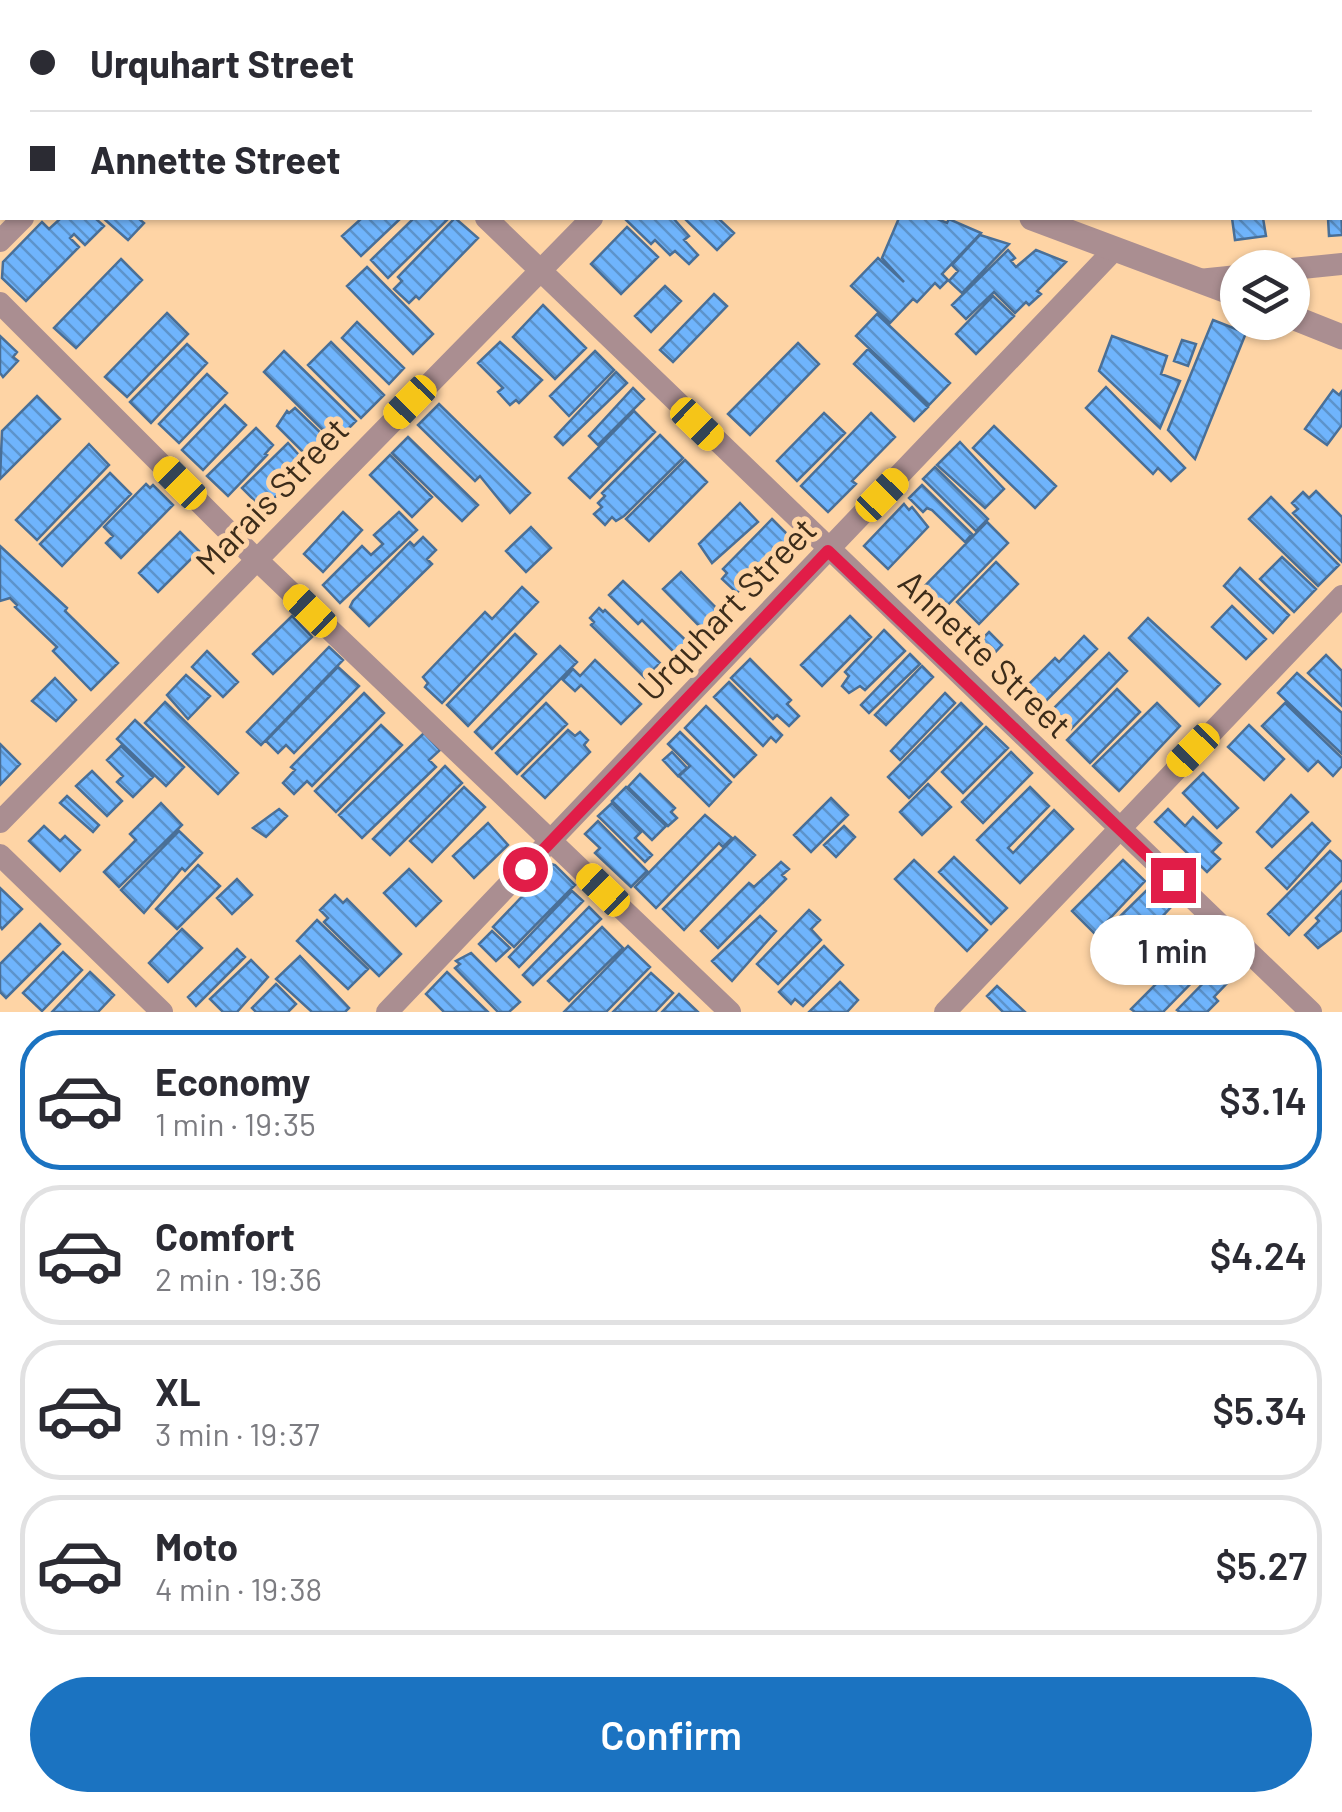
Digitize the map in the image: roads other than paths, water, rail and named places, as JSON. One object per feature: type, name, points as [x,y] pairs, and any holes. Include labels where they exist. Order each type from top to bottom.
[{"type":"street","points":[[0,241],[21,220]]},
{"type":"street","name":"Annette Street","points":[[488,220],[1311,1012]]},
{"type":"street","name":"Marais Street","points":[[0,822],[590,220]]},
{"type":"street","points":[[1037,220],[1220,288]]},
{"type":"street","name":"Urquhart Street","points":[[388,1012],[1114,250]]},
{"type":"street","points":[[1310,267],[1342,264]]},
{"type":"street","points":[[1198,280],[1220,278]]},
{"type":"street","points":[[0,304],[257,560],[730,1012]]},
{"type":"street","points":[[1310,324],[1342,336]]},
{"type":"street","points":[[945,1012],[1342,596]]},
{"type":"street","points":[[0,855],[162,1012]]}]
